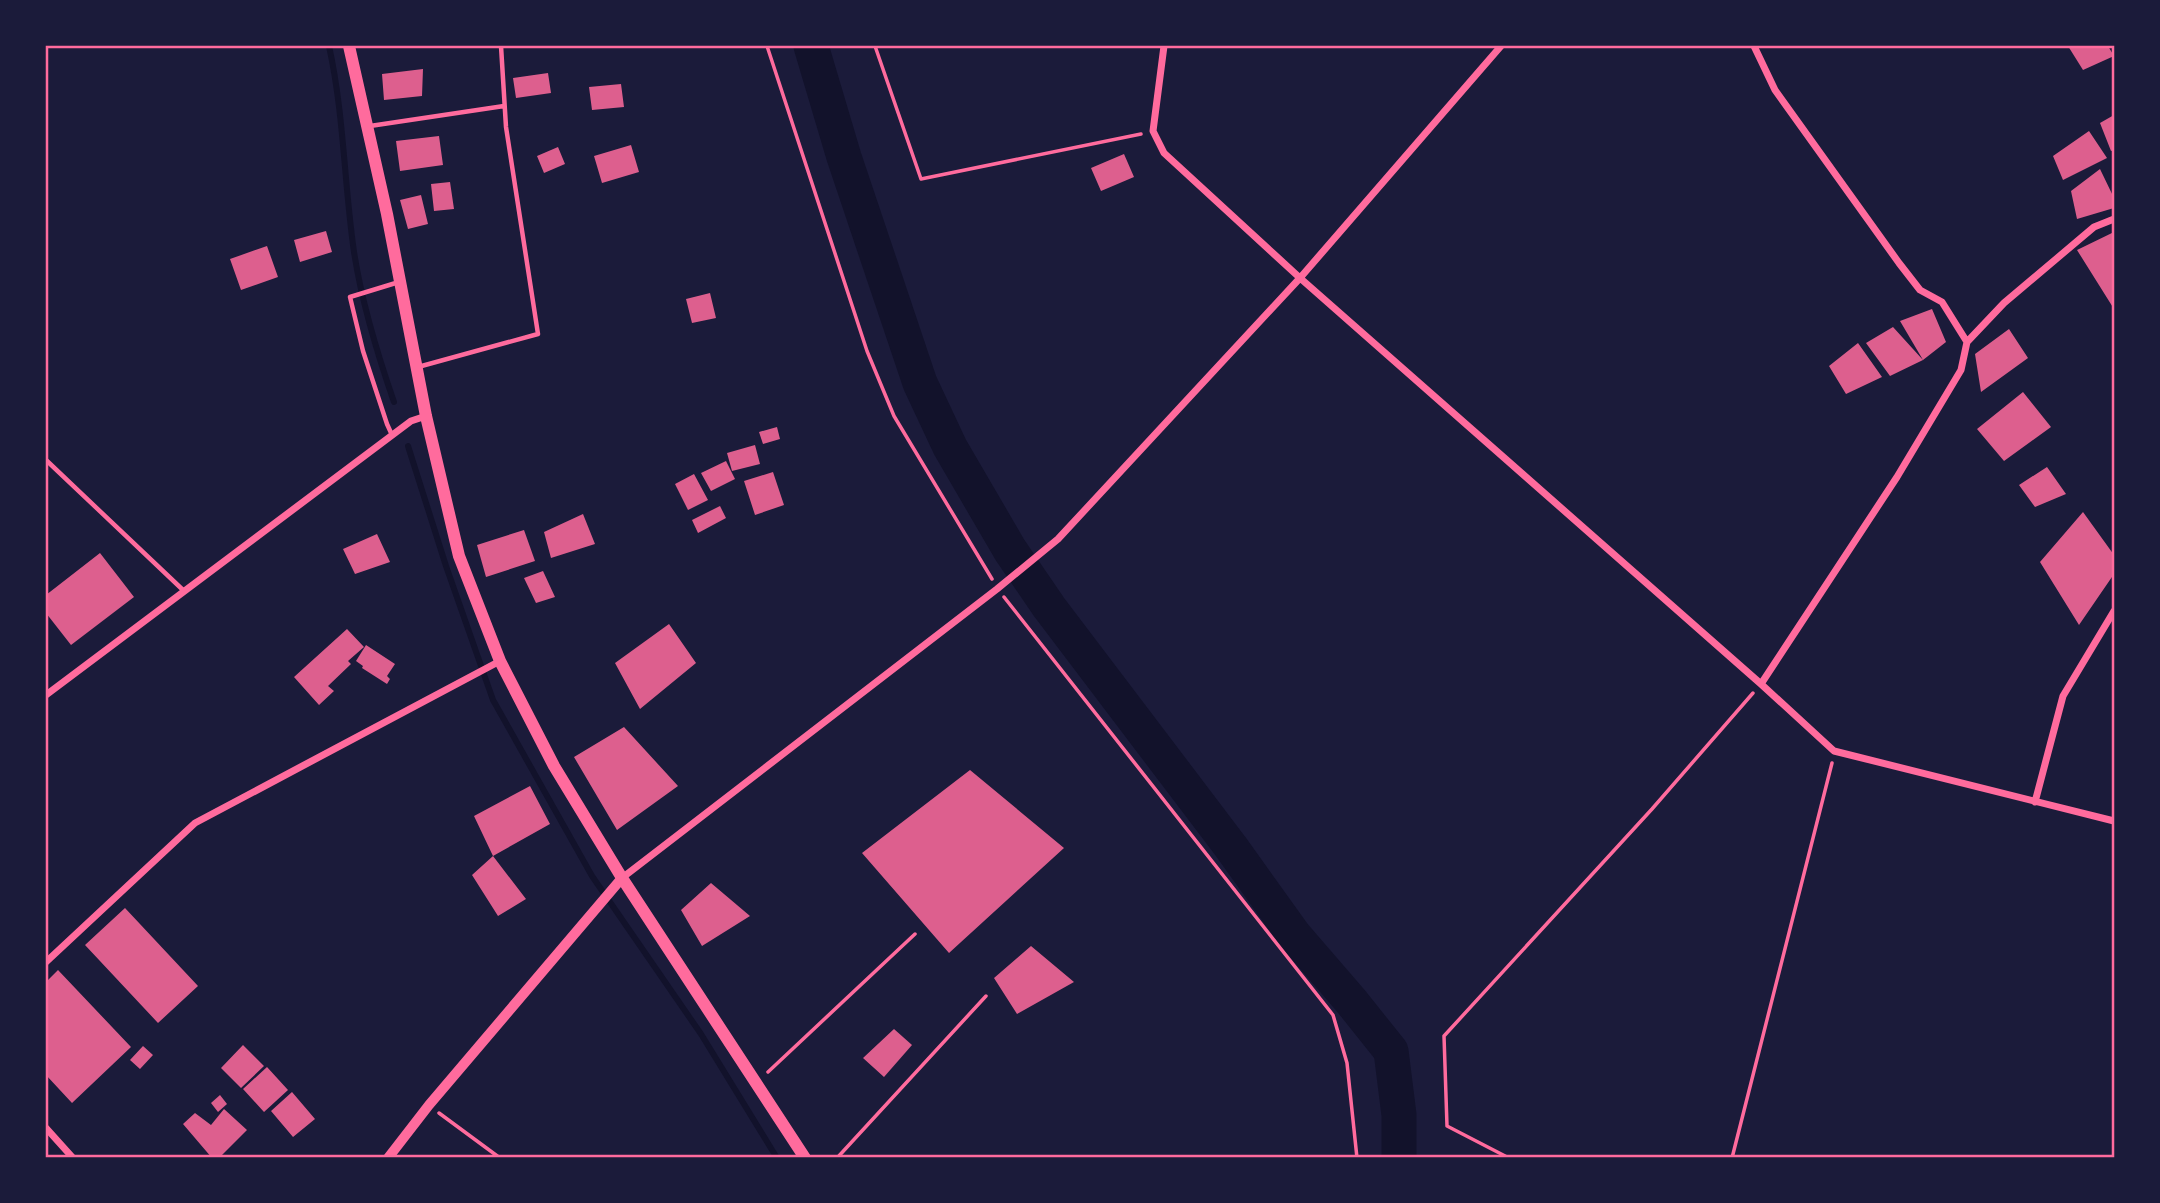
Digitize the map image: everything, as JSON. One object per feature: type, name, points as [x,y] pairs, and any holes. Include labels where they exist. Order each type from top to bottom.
[{"type":"main road","points":[[349,46],[426,416],[459,556],[500,661],[554,766],[622,878],[805,1157]]},
{"type":"street","points":[[1164,46],[1153,131],[1164,153],[1300,278],[1834,751],[2115,821]]},
{"type":"street","points":[[388,1157],[622,878],[1001,586],[1058,539],[1300,278],[1501,46]]},
{"type":"street","points":[[1754,46],[1775,90],[1899,263],[1920,290],[1942,302],[1966,342]]},
{"type":"street","points":[[1761,684],[1897,477],[1961,370],[1966,342],[2004,303],[2094,227],[2115,219]]},
{"type":"street","points":[[46,695],[411,421],[426,416]]},
{"type":"street","points":[[2035,802],[2063,696],[2115,611]]},
{"type":"street","points":[[46,961],[195,823],[500,661]]},
{"type":"street","points":[[46,1128],[73,1157]]},
{"type":"lane","points":[[417,367],[538,334],[504,106],[501,46]]},
{"type":"lane","points":[[367,126],[504,106]]},
{"type":"lane","points":[[393,435],[363,351],[351,297],[400,282]]},
{"type":"lane","points":[[46,460],[183,590]]},
{"type":"path","points":[[767,46],[862,339],[894,416],[1001,586],[1333,1015],[1348,1063],[1357,1157]]},
{"type":"path","points":[[875,46],[921,179],[1153,131]]},
{"type":"path","points":[[1508,1157],[1447,1126],[1444,1037],[1652,809],[1761,684]]},
{"type":"path","points":[[1732,1157],[1834,751]]},
{"type":"path","points":[[757,1083],[915,934]]},
{"type":"path","points":[[837,1157],[986,996]]},
{"type":"path","points":[[429,1105],[500,1157]]},
{"type":"building","points":[[2068,46],[2108,46],[2114,56],[2083,70]]},
{"type":"building","points":[[423,69],[422,96],[384,100],[382,74]]},
{"type":"building","points":[[548,73],[551,93],[516,98],[513,78]]},
{"type":"building","points":[[621,84],[624,107],[592,110],[589,87]]},
{"type":"building","points":[[2114,115],[2114,150],[2111,151],[2100,123]]},
{"type":"building","points":[[2089,131],[2107,158],[2063,180],[2053,156]]},
{"type":"building","points":[[439,136],[443,165],[400,171],[396,141]]},
{"type":"building","points":[[631,145],[639,172],[602,183],[594,156]]},
{"type":"building","points":[[558,147],[565,164],[544,173],[537,156]]},
{"type":"building","points":[[1124,154],[1134,177],[1101,191],[1091,168]]},
{"type":"building","points":[[2100,169],[2114,198],[2114,208],[2077,219],[2071,191]]},
{"type":"building","points":[[450,182],[454,209],[434,211],[431,184]]},
{"type":"building","points":[[421,195],[428,224],[408,229],[400,200]]},
{"type":"building","points":[[326,231],[332,252],[300,262],[294,240]]},
{"type":"building","points":[[2114,232],[2114,309],[2077,250]]},
{"type":"building","points":[[267,246],[278,277],[241,290],[230,259]]},
{"type":"building","points":[[710,293],[716,318],[692,323],[686,299]]},
{"type":"building","points":[[1932,309],[1946,342],[1923,360],[1900,321]]},
{"type":"building","points":[[1893,327],[1923,360],[1890,376],[1866,343]]},
{"type":"building","points":[[2009,329],[2028,358],[1981,392],[1975,354]]},
{"type":"building","points":[[1858,343],[1882,377],[1846,394],[1829,366]]},
{"type":"building","points":[[2023,392],[2051,427],[2004,461],[1977,429]]},
{"type":"building","points":[[777,427],[780,439],[763,444],[759,432]]},
{"type":"building","points":[[755,445],[760,464],[732,471],[727,453]]},
{"type":"building","points":[[726,461],[735,479],[711,491],[701,473]]},
{"type":"building","points":[[2047,467],[2066,494],[2035,507],[2019,485]]},
{"type":"building","points":[[773,472],[784,505],[755,515],[744,481]]},
{"type":"building","points":[[694,474],[708,500],[688,510],[675,484]]},
{"type":"building","points":[[720,506],[726,518],[698,533],[692,520]]},
{"type":"building","points":[[2083,512],[2114,555],[2114,574],[2079,625],[2040,562]]},
{"type":"building","points":[[583,514],[595,544],[551,558],[544,532]]},
{"type":"building","points":[[524,530],[535,561],[486,577],[477,545]]},
{"type":"building","points":[[377,534],[390,562],[355,574],[343,549]]},
{"type":"building","points":[[100,553],[134,597],[71,645],[46,613],[46,595]]},
{"type":"building","points":[[543,571],[555,597],[536,603],[524,578]]},
{"type":"building","points":[[669,624],[696,663],[640,709],[615,663]]},
{"type":"building","points":[[347,629],[364,647],[348,661],[351,664],[328,686],[334,691],[319,705],[294,677]]},
{"type":"building","points":[[366,645],[395,664],[387,676],[390,679],[387,684],[356,661]]},
{"type":"building","points":[[624,727],[678,786],[617,830],[574,757]]},
{"type":"building","points":[[970,770],[1064,848],[949,953],[862,853]]},
{"type":"building","points":[[530,786],[550,824],[493,856],[474,816]]},
{"type":"building","points":[[493,856],[526,899],[498,916],[472,875]]},
{"type":"building","points":[[711,883],[750,916],[702,946],[681,910]]},
{"type":"building","points":[[125,908],[198,986],[158,1023],[85,945]]},
{"type":"building","points":[[1031,946],[1074,982],[1017,1014],[994,978]]},
{"type":"building","points":[[58,970],[131,1047],[72,1103],[46,1075],[46,982]]},
{"type":"building","points":[[894,1029],[912,1045],[884,1077],[863,1058]]},
{"type":"building","points":[[243,1045],[264,1066],[241,1088],[221,1068]]},
{"type":"building","points":[[143,1046],[153,1055],[140,1069],[130,1060]]},
{"type":"building","points":[[267,1067],[288,1090],[264,1112],[243,1089]]},
{"type":"building","points":[[292,1092],[315,1119],[293,1137],[271,1111]]},
{"type":"building","points":[[220,1095],[227,1104],[218,1112],[211,1103]]},
{"type":"building","points":[[224,1109],[247,1130],[219,1158],[212,1158],[183,1124],[195,1113],[211,1125]]},
{"type":"waterway","points":[[329,46],[338,97],[357,271],[394,402]]},
{"type":"waterway","points":[[811,46],[844,157],[920,383],[950,447],[1010,550],[1049,607],[1231,847],[1294,935],[1391,1051],[1399,1115],[1399,1158]]},
{"type":"waterway","points":[[408,446],[493,700],[592,876],[701,1034],[777,1158]]}]
